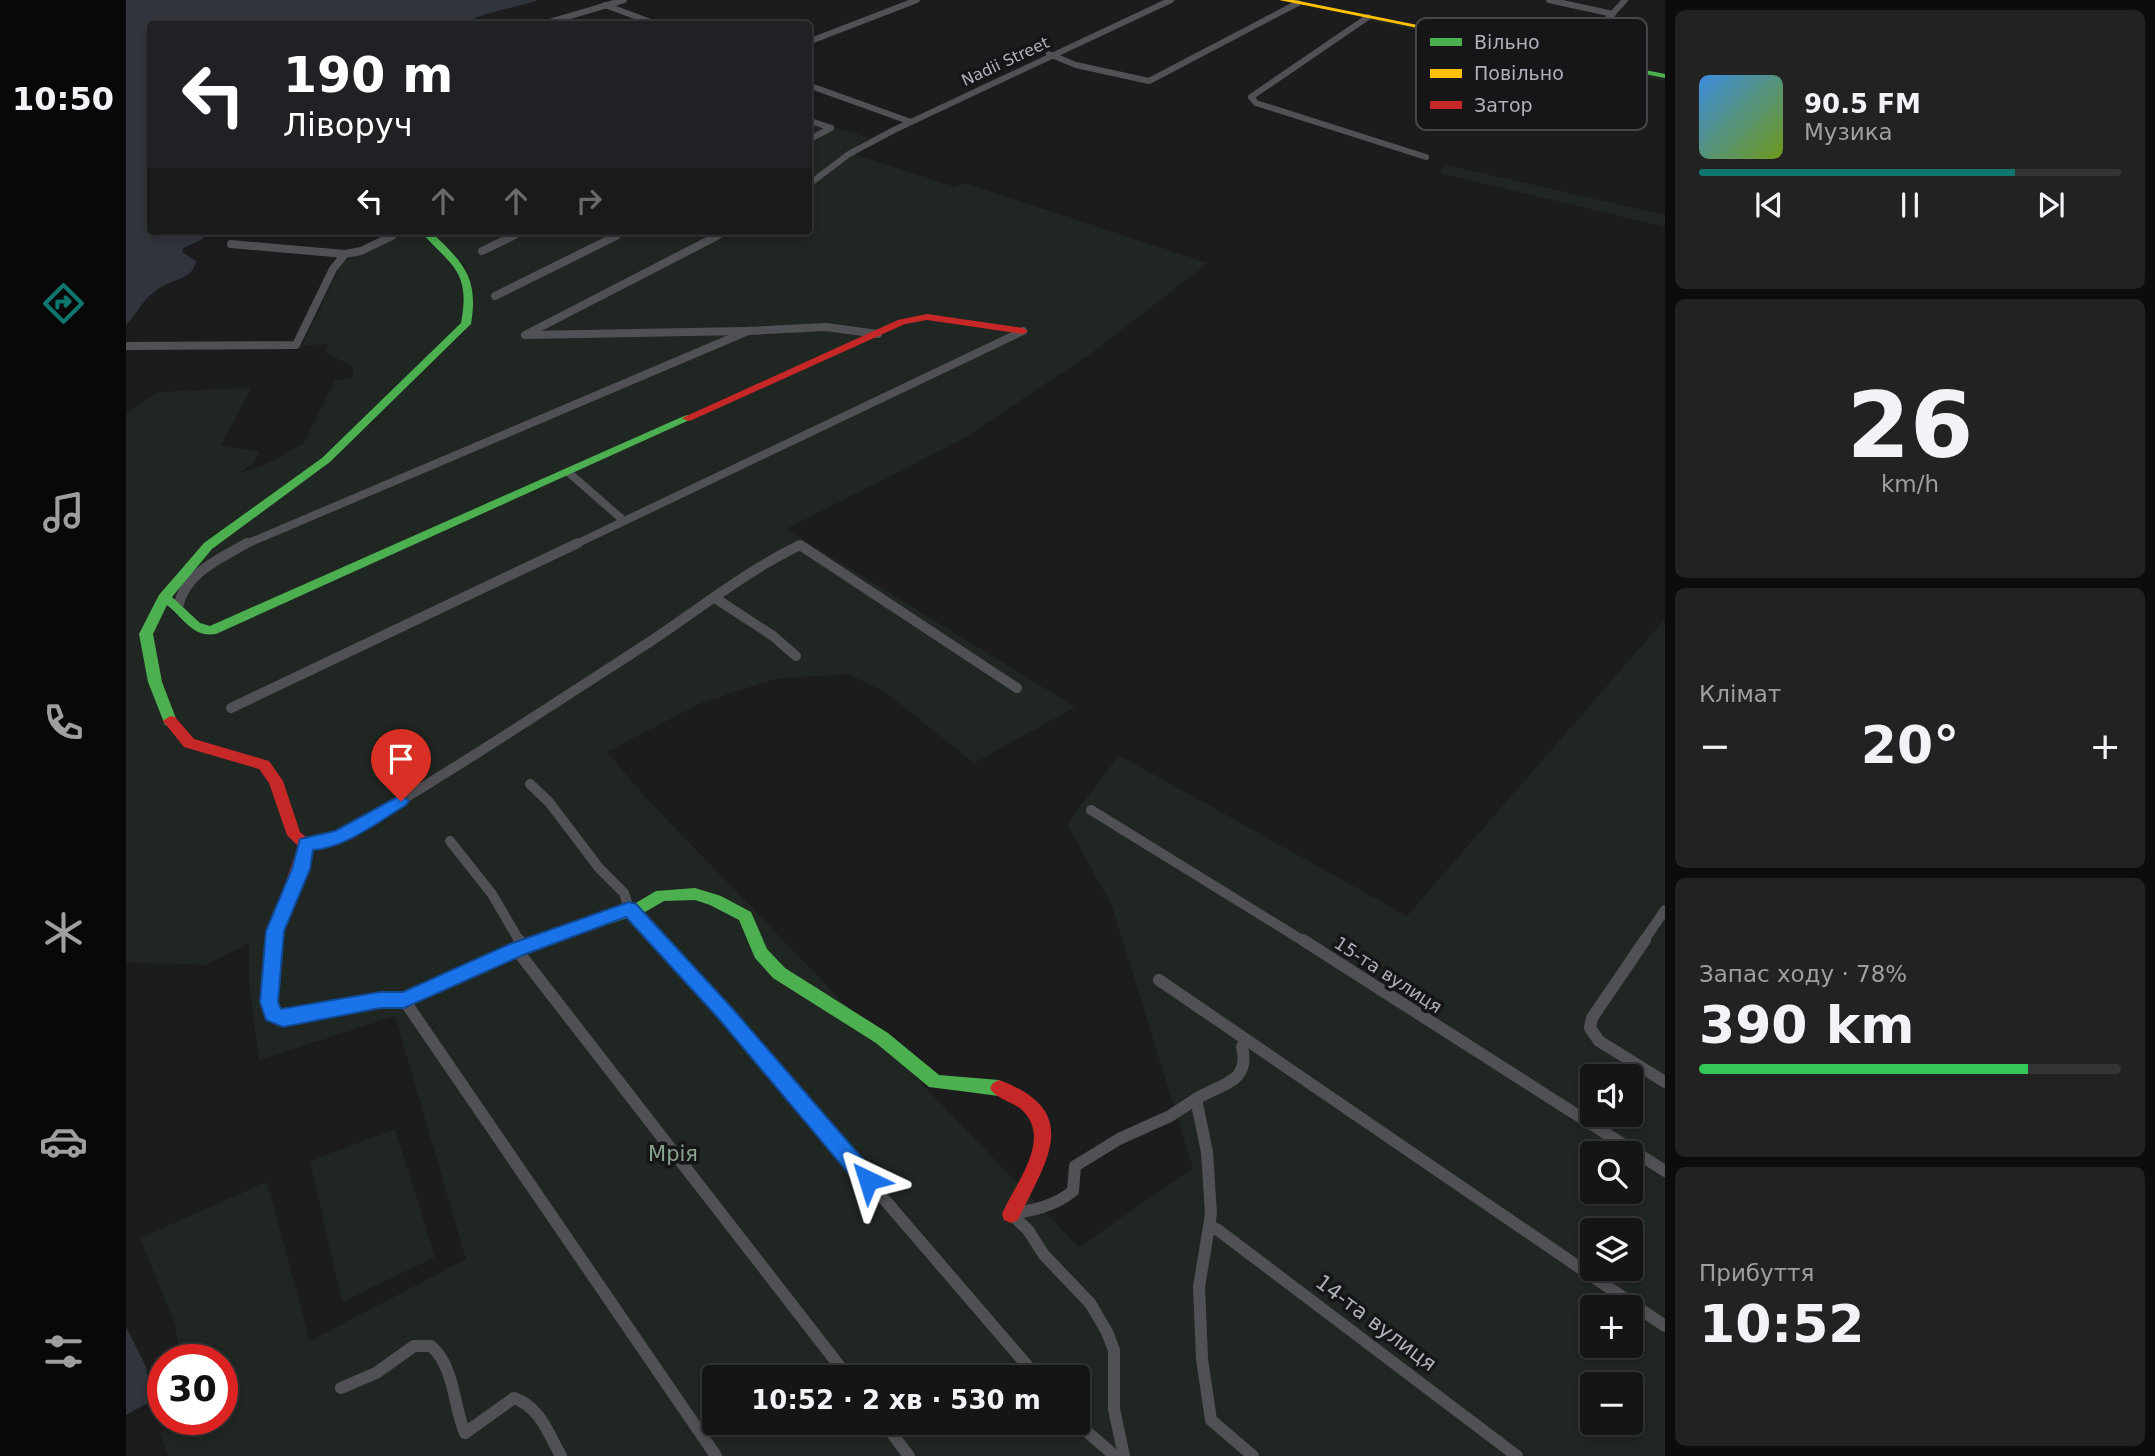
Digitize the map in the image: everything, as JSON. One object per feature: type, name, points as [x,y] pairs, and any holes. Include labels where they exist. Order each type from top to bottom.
[{"type":"street","points":[[552,21],[624,0]]},
{"type":"street","points":[[812,40],[917,0]]},
{"type":"street","name":"Nadii Street","points":[[812,183],[820,180],[836,162],[911,122],[1049,54],[1171,0]]},
{"type":"street","points":[[1283,0],[1416,27]]},
{"type":"street","points":[[1549,0],[1613,14]]},
{"type":"street","points":[[1609,18],[1625,0]]},
{"type":"street","points":[[1049,54],[1076,65],[1149,81],[1298,3]]},
{"type":"street","points":[[606,5],[648,21]]},
{"type":"street","points":[[1368,17],[1251,97],[1256,103],[1426,157]]},
{"type":"street","points":[[1647,73],[1665,76]]},
{"type":"street","points":[[812,86],[911,122]]},
{"type":"street","points":[[812,121],[831,128],[812,137]]},
{"type":"street","points":[[230,244],[345,254],[361,251],[394,235]]},
{"type":"street","points":[[429,235],[463,268],[467,276],[466,324],[326,460],[208,546],[164,598],[146,634],[155,682],[173,726],[189,743],[264,765],[276,781],[294,835],[306,844],[326,842],[341,836],[439,779],[715,598],[765,562],[800,545],[1017,688]]},
{"type":"street","points":[[482,251],[516,235]]},
{"type":"street","points":[[495,296],[618,235]]},
{"type":"street","points":[[719,235],[526,335],[826,327],[878,334]]},
{"type":"street","points":[[128,346],[296,345],[332,269],[345,254]]},
{"type":"street","points":[[164,598],[171,599],[190,626],[201,631],[211,631],[902,322],[927,317],[1023,331]]},
{"type":"street","points":[[178,607],[178,597],[199,572],[250,541],[748,331]]},
{"type":"street","points":[[231,708],[1023,331]]},
{"type":"street","points":[[568,472],[623,520]]},
{"type":"street","points":[[715,598],[783,643],[796,656]]},
{"type":"street","points":[[530,784],[548,802],[599,868],[624,893],[629,909],[725,1014],[1027,1365]]},
{"type":"street","name":"15-та вулиця","points":[[1091,810],[1241,901],[1665,1171]]},
{"type":"street","points":[[450,841],[492,894],[520,948],[839,1365]]},
{"type":"street","points":[[306,844],[301,869],[275,931],[269,1002],[273,1014],[283,1019],[380,1000],[404,1000],[520,948],[629,909],[639,908],[668,893],[695,894],[715,900],[745,916],[761,953],[779,973],[811,990],[882,1038],[935,1082],[990,1086],[1005,1090],[1030,1104],[1044,1129],[1043,1145],[1012,1214]]},
{"type":"street","points":[[1665,910],[1591,1018],[1590,1028],[1599,1041],[1665,1082]]},
{"type":"street","points":[[1159,980],[1665,1326]]},
{"type":"street","points":[[404,1000],[716,1456]]},
{"type":"street","points":[[1012,1214],[1041,1209],[1066,1198],[1073,1191],[1074,1166],[1119,1139],[1170,1116],[1202,1094],[1226,1087],[1244,1066],[1245,1055],[1242,1047],[1245,1040]]},
{"type":"street","points":[[1196,1099],[1207,1152],[1211,1214],[1199,1287],[1199,1327],[1211,1420],[1253,1456]]},
{"type":"street","points":[[1012,1214],[1028,1230],[1044,1255],[1090,1303],[1107,1332],[1114,1350],[1114,1409],[1124,1456]]},
{"type":"street","name":"14-та вулиця","points":[[1209,1226],[1219,1230],[1517,1456]]},
{"type":"street","points":[[341,1388],[381,1370],[411,1346],[425,1345],[437,1350],[444,1362],[465,1433],[513,1398],[523,1400],[535,1410],[561,1456]]},
{"type":"street","points":[[893,1435],[909,1456]]},
{"type":"street","points":[[1089,1435],[1115,1456]]},
{"type":"green space","points":[[1369,18],[1416,27],[1416,30],[1365,20]]},
{"type":"green space","points":[[1647,73],[1665,77],[1665,81],[1647,77]]},
{"type":"green space","name":"Мрія","points":[[812,120],[868,138],[848,152],[954,187],[964,183],[1208,263],[1093,352],[961,440],[786,529],[1075,707],[974,763],[885,692],[848,674],[774,679],[699,704],[607,752],[647,799],[1079,1247],[1193,1168],[1112,906],[1067,824],[1119,755],[1407,916],[1665,619],[1665,1456],[168,1456],[161,1435],[238,1435],[238,1344],[178,1344],[175,1324],[140,1238],[267,1182],[310,1341],[466,1259],[395,1016],[259,1060],[249,983],[249,943],[206,965],[126,962],[126,414],[158,392],[251,388],[221,446],[260,451],[254,463],[238,474],[269,463],[304,443],[335,381],[352,377],[354,367],[326,353],[328,344],[302,346],[342,263],[397,235],[424,235],[458,269],[462,277],[463,323],[331,450],[225,537],[331,461],[467,329],[470,323],[466,266],[435,235],[812,235]]},
{"type":"green space","points":[[1446,165],[1665,215],[1665,227],[1439,173]]},
{"type":"green space","points":[[395,1129],[435,1257],[342,1302],[310,1161]]},
{"type":"shaded area","points":[[126,0],[538,0],[469,21],[147,21],[147,235],[206,235],[183,248],[182,252],[196,261],[191,272],[155,291],[126,325]]},
{"type":"shaded area","points":[[126,1327],[146,1367],[147,1403],[126,1415]]},
{"type":"traffic: fast","points":[[1647,72],[1665,76]]},
{"type":"traffic: fast","points":[[170,721],[155,682],[146,634],[164,598],[208,546],[326,460],[466,324],[469,307],[467,281],[455,261],[429,235]]},
{"type":"traffic: fast","points":[[164,598],[177,606],[195,626],[211,631],[688,418]]},
{"type":"traffic: fast","points":[[273,951],[269,1002],[273,1014],[283,1019],[380,1000],[404,1000],[516,949],[639,908],[661,895],[695,894],[715,900],[745,916],[761,953],[779,973],[882,1038],[935,1082],[999,1088]]},
{"type":"traffic: slow","points":[[1283,0],[1416,26]]},
{"type":"traffic: jam","points":[[688,418],[902,322],[927,317],[1023,331]]},
{"type":"traffic: jam","points":[[170,721],[189,743],[264,765],[276,781],[294,835],[306,844],[278,924],[273,951]]},
{"type":"traffic: jam","points":[[999,1088],[1017,1096],[1032,1108],[1044,1133],[1038,1161],[1011,1214]]},
{"type":"route","points":[[401,801],[341,836],[326,842],[306,844],[301,869],[275,931],[269,1002],[273,1014],[283,1019],[380,1000],[404,1000],[516,950],[629,909],[725,1014],[868,1180]]}]
